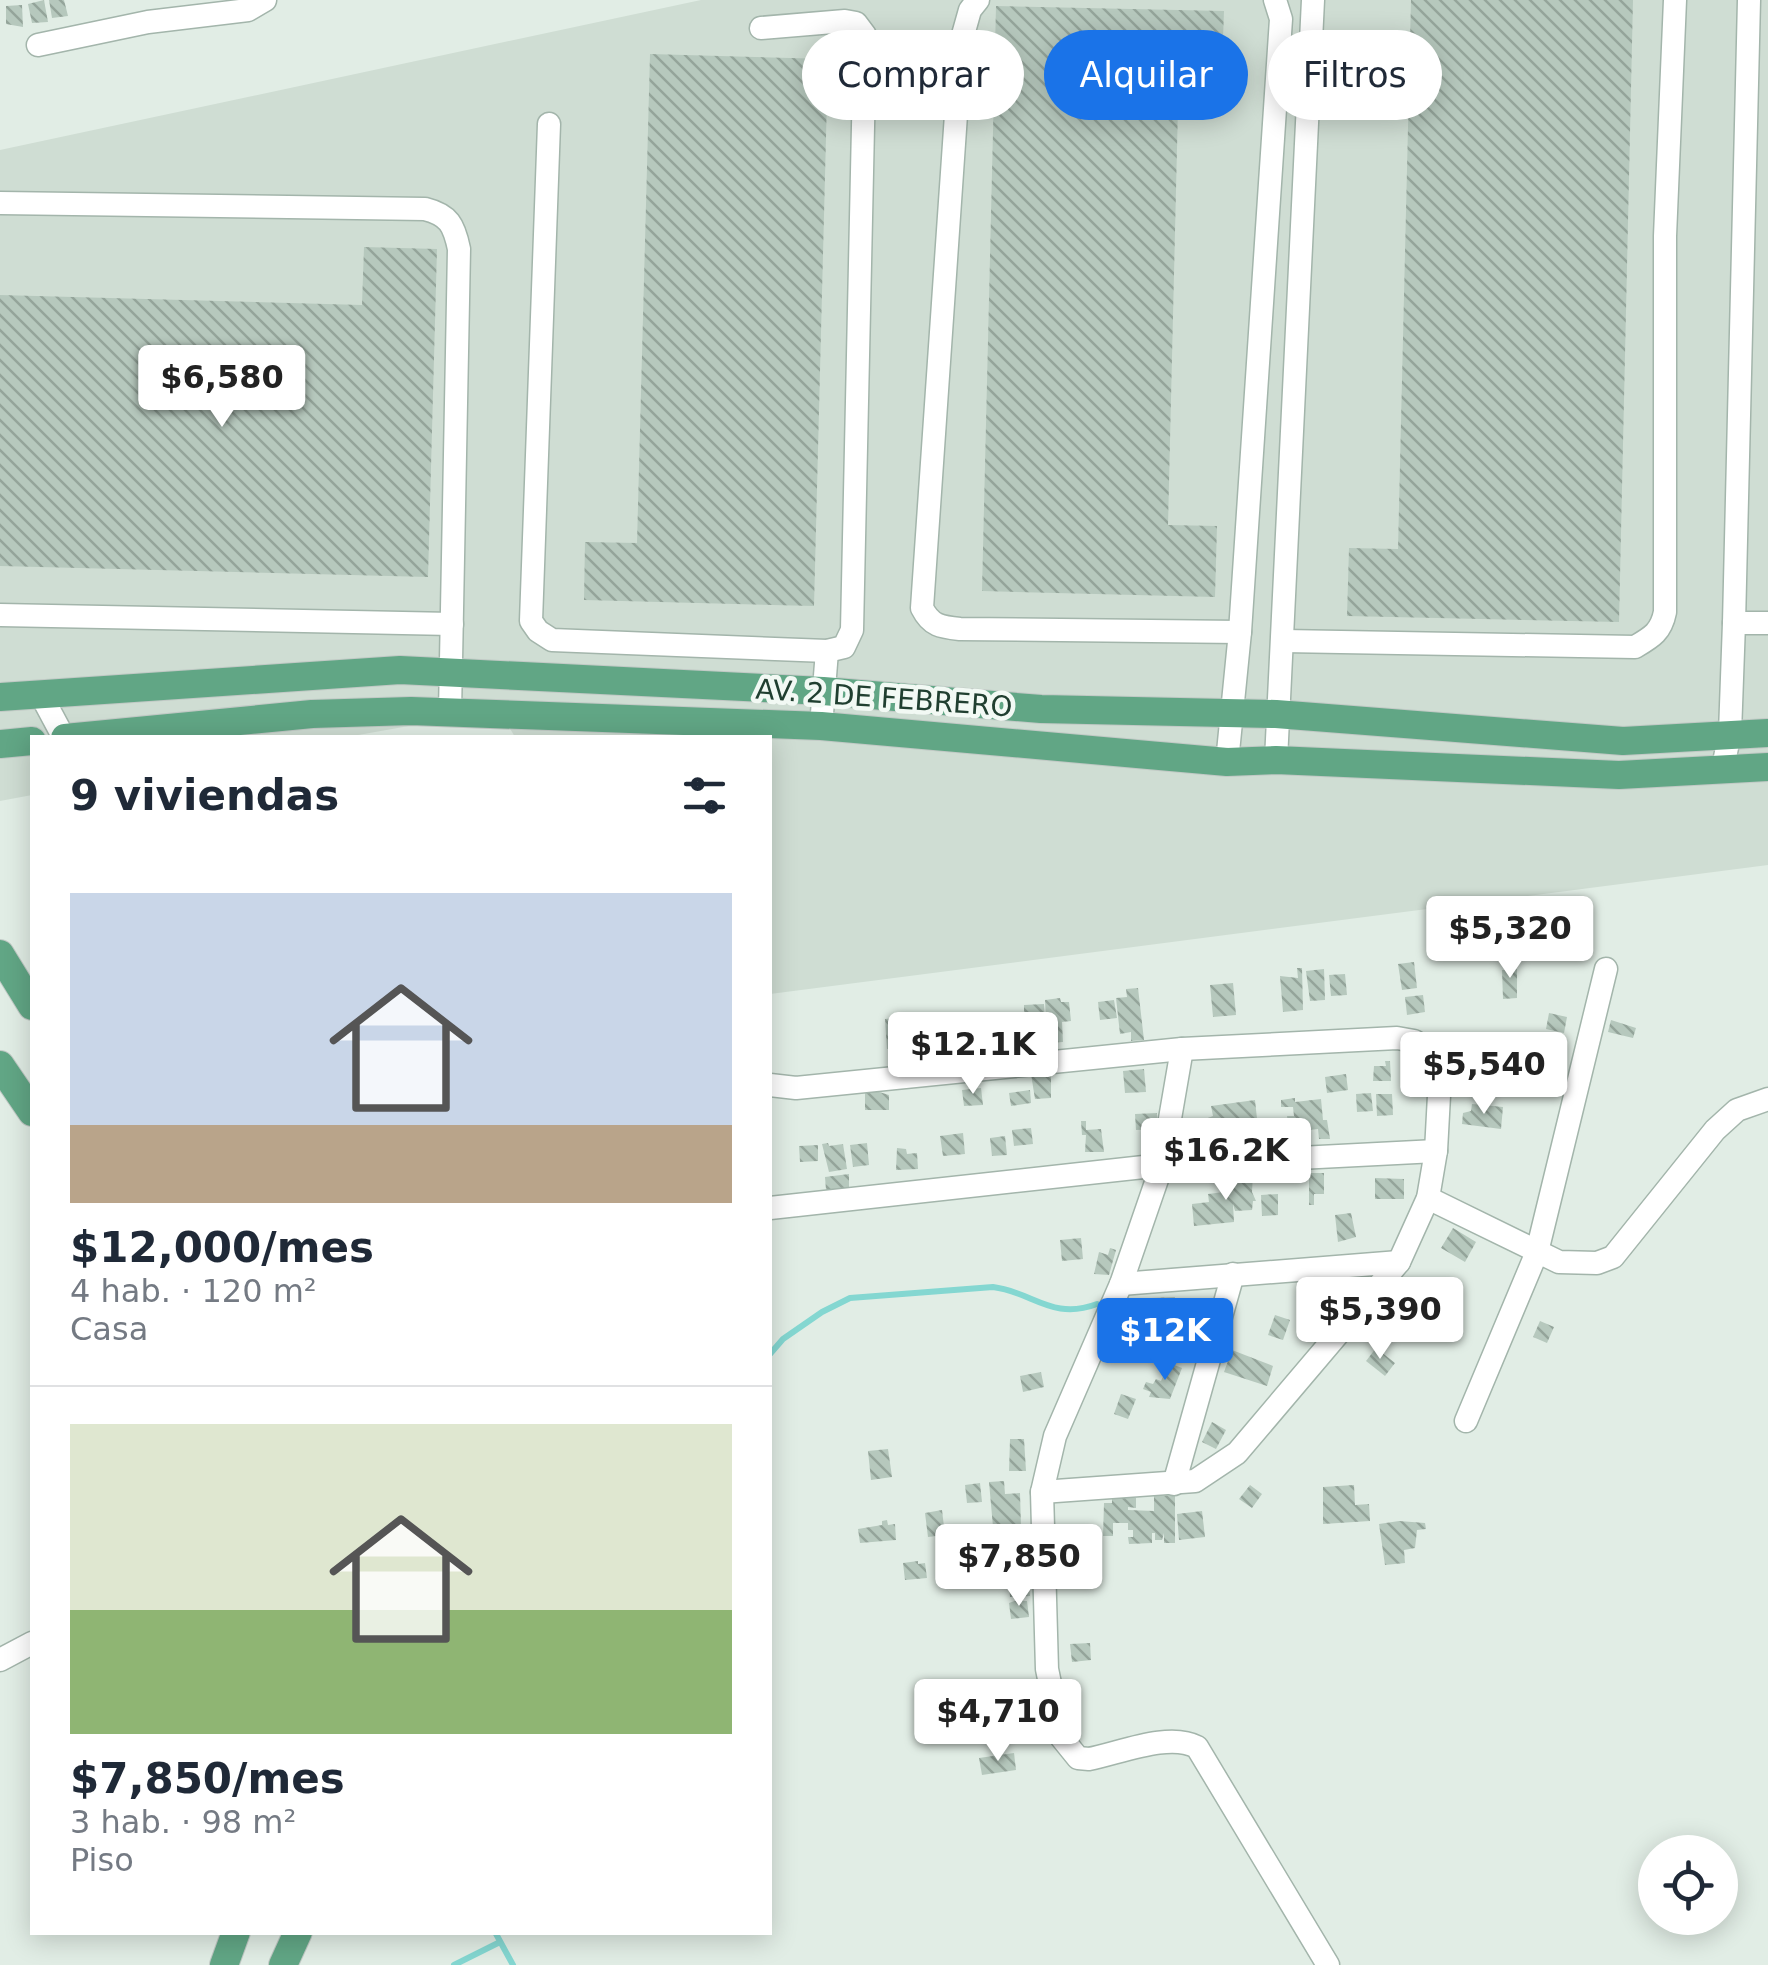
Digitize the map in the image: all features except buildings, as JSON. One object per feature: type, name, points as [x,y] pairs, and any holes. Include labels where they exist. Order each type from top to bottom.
[{"type":"main road","name":"AV. 2 DE FEBRERO","points":[[0,697],[400,670],[823,692],[1041,710],[1276,714],[1623,740],[1768,733]]},
{"type":"main road","name":"AV. 2 DE FEBRERO","points":[[96,735],[312,714],[450,712],[821,726],[1227,762],[1276,760],[1619,774],[1768,767]]},
{"type":"main road","points":[[0,744],[30,741]]},
{"type":"main road","points":[[0,954],[30,1003]]},
{"type":"main road","points":[[0,1065],[30,1109]]},
{"type":"main road","points":[[224,1965],[235,1935]]},
{"type":"main road","points":[[283,1965],[297,1935]]},
{"type":"street","points":[[38,45],[147,11],[248,10],[265,0]]},
{"type":"street","points":[[978,0],[970,10],[962,42],[922,608],[928,622],[960,629],[1240,632]]},
{"type":"street","points":[[1227,762],[1240,632],[1280,19],[1275,0]]},
{"type":"street","points":[[1276,760],[1313,0]]},
{"type":"street","points":[[1284,641],[1634,647],[1656,635],[1665,612],[1665,236],[1675,0]]},
{"type":"street","points":[[1723,767],[1730,733],[1734,623],[1749,0]]},
{"type":"street","points":[[549,124],[532,620],[538,631],[552,640],[827,650],[844,647],[852,630],[864,35],[856,23],[844,21],[760,28]]},
{"type":"street","points":[[0,203],[425,209],[443,213],[455,226],[459,249],[450,712]]},
{"type":"street","points":[[0,615],[452,624]]},
{"type":"street","points":[[1734,623],[1768,623]]},
{"type":"street","points":[[821,726],[827,650]]},
{"type":"street","points":[[41,695],[63,735]]},
{"type":"street","points":[[1466,1422],[1536,1252],[1606,970]]},
{"type":"street","points":[[772,1085],[796,1088],[1182,1049],[1397,1038],[1429,1050],[1440,1077],[1436,1151],[1428,1198],[1399,1262],[1237,1453],[1195,1481],[1042,1492]]},
{"type":"street","points":[[1182,1049],[1162,1165],[1120,1284],[1056,1436],[1042,1492],[1047,1669],[1061,1738],[1078,1758],[1089,1759],[1162,1741],[1188,1742],[1196,1747],[1328,1965]]},
{"type":"street","points":[[1428,1198],[1559,1262],[1576,1264],[1613,1257],[1715,1130],[1736,1110],[1768,1099]]},
{"type":"street","points":[[772,1208],[1162,1165],[1436,1151]]},
{"type":"street","points":[[1120,1284],[1399,1262]]},
{"type":"street","points":[[1174,1484],[1233,1274]]},
{"type":"street","points":[[0,1660],[30,1645]]},
{"type":"shaded area","points":[[701,0],[1768,0],[1768,865],[772,994],[772,735],[514,735],[499,710],[358,735],[30,735],[30,795],[0,801],[0,150]]},
{"type":"waterway","points":[[772,1352],[783,1339],[822,1312],[850,1298],[993,1287],[1067,1309],[1097,1304]]},
{"type":"waterway","points":[[497,1935],[513,1965]]},
{"type":"waterway","points":[[454,1965],[498,1943]]}]
